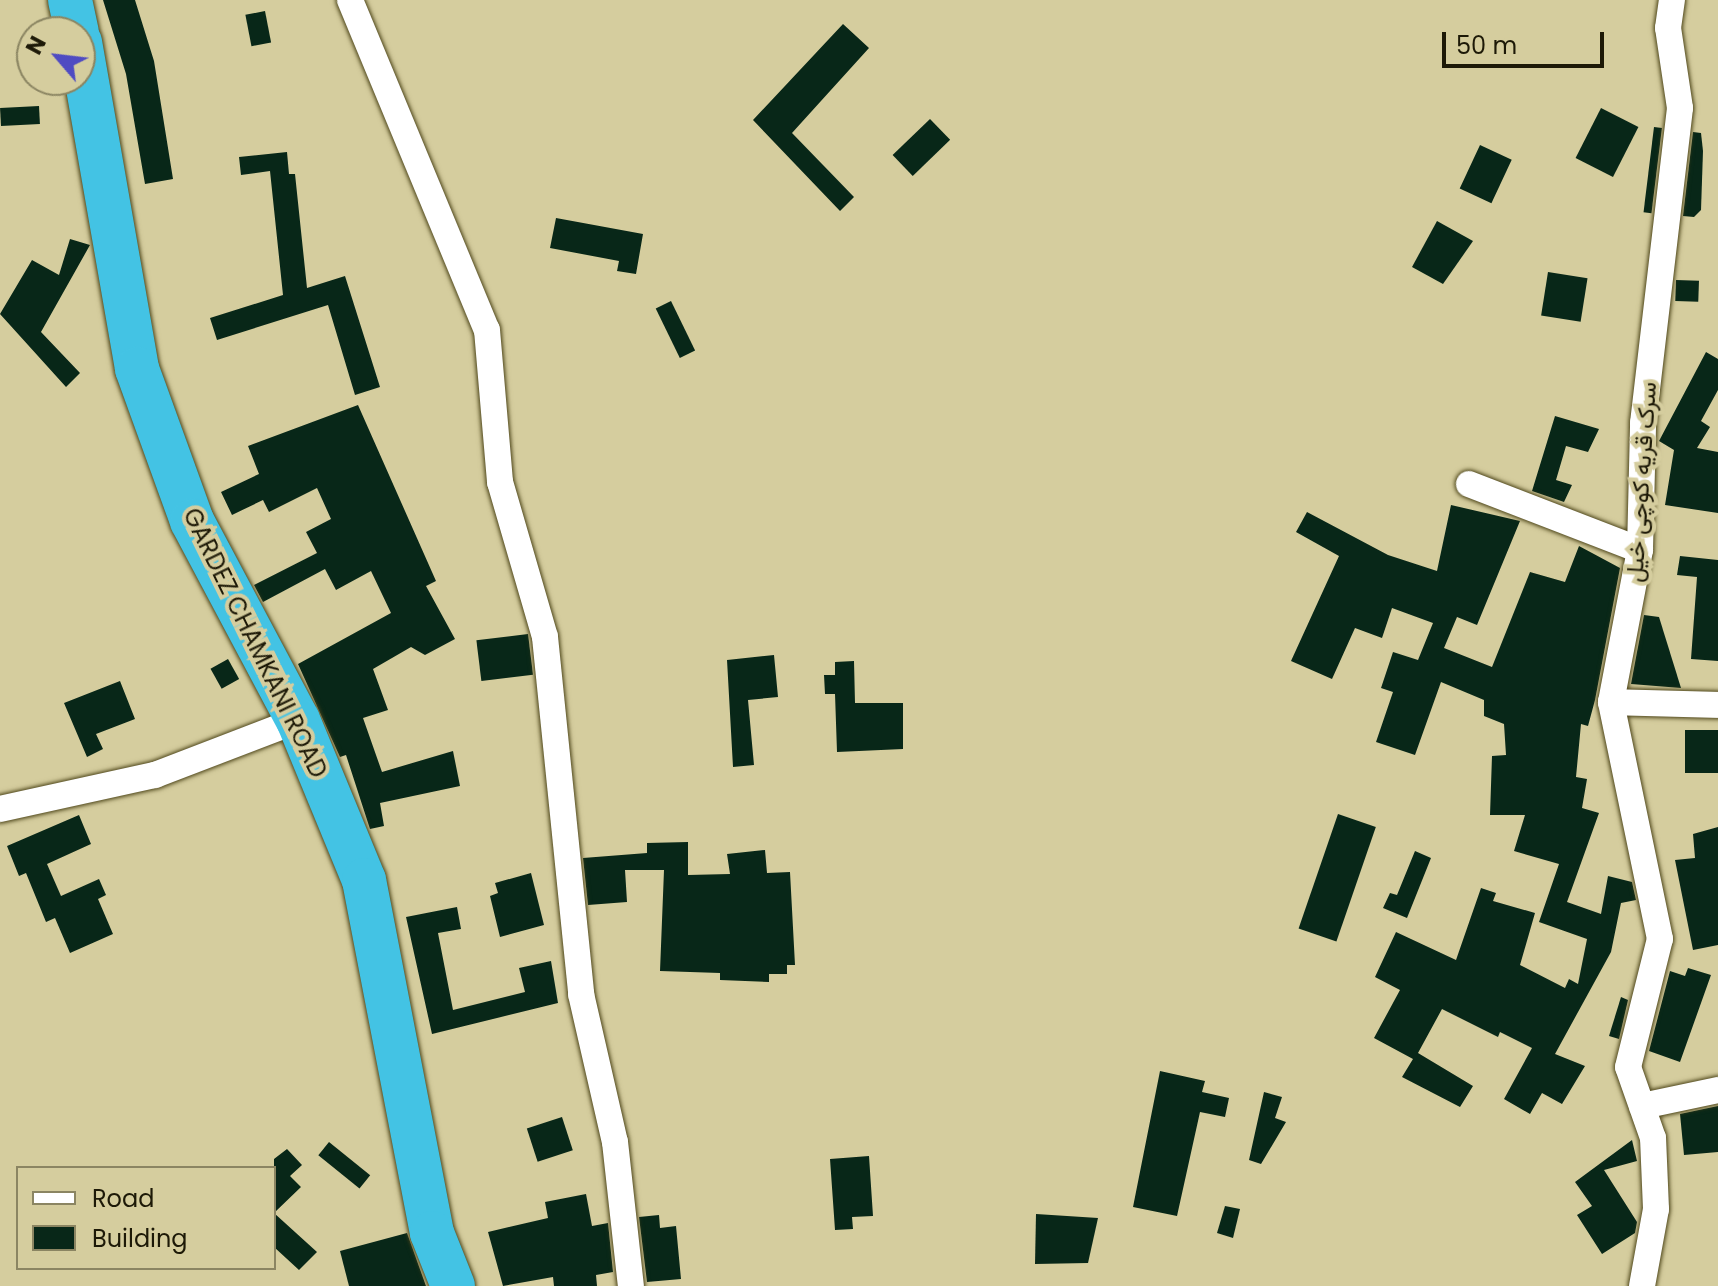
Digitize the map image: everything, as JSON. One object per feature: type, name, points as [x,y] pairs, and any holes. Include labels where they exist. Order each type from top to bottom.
[{"type":"highway","name":"GARDEZ CHAMKANI ROAD","points":[[89,96],[137,369],[192,521],[298,720],[364,880],[432,1233],[453,1286]]},
{"type":"street","points":[[350,0],[487,330],[500,482],[545,637],[581,994],[615,1142],[631,1286]]},
{"type":"street","name":"سرک قریه کوچی خیل","points":[[1642,1286],[1656,1209],[1653,1138],[1628,1067],[1660,939],[1611,702],[1640,550],[1643,423],[1680,108],[1668,28],[1672,0]]},
{"type":"street","points":[[1469,484],[1640,550]]},
{"type":"street","points":[[1611,702],[1718,705]]},
{"type":"street","points":[[0,809],[155,775],[298,720]]},
{"type":"street","points":[[1642,1106],[1718,1090]]},
{"type":"building","points":[[103,0],[135,0],[154,61],[173,179],[145,184],[126,74]]},
{"type":"building","points":[[265,11],[271,42],[251,46],[245,15]]},
{"type":"building","points":[[843,24],[869,48],[792,133],[854,197],[840,211],[753,120]]},
{"type":"building","points":[[39,106],[40,124],[1,126],[0,108]]},
{"type":"building","points":[[1601,108],[1638,127],[1613,177],[1576,158]]},
{"type":"building","points":[[930,119],[950,140],[913,176],[893,155]]},
{"type":"building","points":[[1654,127],[1662,128],[1651,213],[1644,212]]},
{"type":"building","points":[[1693,132],[1701,133],[1703,151],[1701,210],[1694,217],[1683,216]]},
{"type":"building","points":[[1480,145],[1512,160],[1491,203],[1460,189]]},
{"type":"building","points":[[287,152],[289,174],[295,174],[307,288],[345,276],[380,387],[355,395],[328,305],[217,340],[210,318],[283,295],[270,171],[241,175],[239,157]]},
{"type":"building","points":[[556,218],[643,234],[636,274],[617,271],[619,261],[550,248]]},
{"type":"building","points":[[1437,221],[1473,241],[1443,284],[1412,267]]},
{"type":"building","points":[[70,239],[90,245],[41,332],[80,373],[66,387],[0,314],[32,260],[59,275]]},
{"type":"building","points":[[1548,272],[1588,278],[1581,322],[1541,315]]},
{"type":"building","points":[[1676,280],[1699,281],[1698,302],[1675,301]]},
{"type":"building","points":[[671,301],[695,350],[680,358],[656,308]]},
{"type":"building","points":[[1706,352],[1718,359],[1718,390],[1701,421],[1710,427],[1697,448],[1718,452],[1718,513],[1665,505],[1674,450],[1659,441]]},
{"type":"building","points":[[358,405],[436,581],[426,586],[455,639],[425,655],[411,647],[373,669],[388,710],[363,718],[382,772],[453,751],[460,786],[380,803],[384,826],[370,829],[346,755],[340,757],[298,664],[391,613],[371,571],[336,590],[325,569],[263,602],[254,585],[317,553],[306,532],[331,519],[317,488],[269,512],[263,500],[232,515],[221,492],[259,474],[248,446]]},
{"type":"building","points":[[1555,416],[1599,429],[1588,452],[1566,446],[1556,480],[1572,485],[1564,502],[1532,491]]},
{"type":"building","points":[[1451,505],[1520,521],[1477,625],[1457,617],[1444,648],[1492,667],[1530,572],[1565,582],[1579,546],[1620,568],[1595,700],[1588,726],[1581,724],[1576,777],[1587,779],[1582,808],[1599,813],[1567,902],[1601,914],[1608,876],[1632,882],[1636,900],[1621,903],[1611,952],[1555,1054],[1585,1066],[1562,1104],[1542,1093],[1530,1114],[1504,1099],[1532,1048],[1500,1032],[1498,1037],[1442,1009],[1418,1053],[1473,1086],[1460,1107],[1402,1077],[1413,1059],[1374,1038],[1400,990],[1375,977],[1396,932],[1456,960],[1481,888],[1496,893],[1493,901],[1535,913],[1520,965],[1565,988],[1569,979],[1578,984],[1587,939],[1539,922],[1559,864],[1514,851],[1525,815],[1490,815],[1492,756],[1506,755],[1504,724],[1484,716],[1484,700],[1441,682],[1415,755],[1376,742],[1393,692],[1381,688],[1393,652],[1418,660],[1433,623],[1392,608],[1382,638],[1355,628],[1332,679],[1291,661],[1339,556],[1296,532],[1307,512],[1388,555],[1437,571]]},
{"type":"building","points":[[1680,556],[1718,560],[1718,661],[1691,659],[1697,577],[1677,575]]},
{"type":"building","points":[[1644,615],[1659,617],[1681,688],[1631,684]]},
{"type":"building","points":[[528,634],[533,675],[481,681],[476,640]]},
{"type":"building","points":[[774,655],[778,697],[748,700],[754,765],[733,767],[727,660]]},
{"type":"building","points":[[228,659],[239,679],[222,689],[211,669]]},
{"type":"building","points":[[854,661],[855,703],[903,703],[903,749],[837,752],[835,694],[825,694],[824,675],[835,675],[835,662]]},
{"type":"building","points":[[120,681],[135,719],[96,734],[103,749],[87,757],[64,703]]},
{"type":"building","points":[[1685,730],[1718,730],[1718,773],[1685,773]]},
{"type":"building","points":[[1338,814],[1376,827],[1336,941],[1299,928]]},
{"type":"building","points":[[79,815],[91,844],[47,864],[61,896],[99,879],[106,895],[98,899],[113,934],[70,953],[55,918],[46,922],[26,873],[19,876],[7,846]]},
{"type":"building","points":[[1718,827],[1718,945],[1693,950],[1675,860],[1695,858],[1693,834]]},
{"type":"building","points":[[688,842],[688,875],[730,874],[727,854],[765,850],[767,873],[790,872],[795,965],[787,965],[787,974],[769,974],[769,982],[720,980],[720,973],[660,971],[664,870],[625,870],[627,902],[588,905],[583,858],[647,853],[647,843]]},
{"type":"building","points":[[1415,851],[1431,858],[1407,918],[1383,908],[1390,893],[1397,895]]},
{"type":"building","points":[[531,873],[544,925],[500,937],[490,896],[498,893],[495,883]]},
{"type":"building","points":[[457,907],[461,929],[438,933],[453,1010],[525,992],[519,968],[551,961],[558,1003],[432,1034],[406,917]]},
{"type":"building","points":[[1688,968],[1711,975],[1680,1062],[1649,1051],[1670,971],[1685,976]]},
{"type":"building","points":[[1621,997],[1628,1000],[1619,1039],[1609,1036]]},
{"type":"building","points":[[1160,1071],[1205,1081],[1202,1092],[1229,1098],[1225,1117],[1200,1112],[1177,1216],[1133,1207]]},
{"type":"building","points":[[1264,1092],[1282,1097],[1275,1118],[1286,1122],[1261,1164],[1249,1160]]},
{"type":"building","points":[[1718,1106],[1718,1152],[1684,1155],[1680,1114]]},
{"type":"building","points":[[562,1117],[573,1150],[538,1162],[527,1128]]},
{"type":"building","points":[[1632,1140],[1637,1161],[1604,1170],[1637,1222],[1635,1233],[1602,1254],[1577,1215],[1592,1206],[1575,1182]]},
{"type":"building","points":[[329,1142],[370,1175],[359,1189],[318,1155]]},
{"type":"building","points":[[287,1149],[302,1165],[290,1176],[301,1187],[276,1211],[274,1159]]},
{"type":"building","points":[[869,1156],[873,1216],[852,1217],[853,1229],[835,1230],[830,1159]]},
{"type":"building","points":[[586,1194],[592,1226],[608,1223],[613,1272],[596,1275],[597,1286],[554,1286],[553,1277],[503,1286],[488,1232],[548,1218],[545,1202]]},
{"type":"building","points":[[1225,1206],[1240,1209],[1233,1238],[1217,1233]]},
{"type":"building","points":[[1036,1214],[1098,1218],[1088,1263],[1035,1264]]},
{"type":"building","points":[[276,1215],[317,1252],[299,1270],[276,1249]]},
{"type":"building","points":[[659,1215],[660,1228],[676,1226],[681,1279],[647,1282],[639,1217]]},
{"type":"building","points":[[407,1233],[426,1286],[349,1286],[340,1251]]}]
